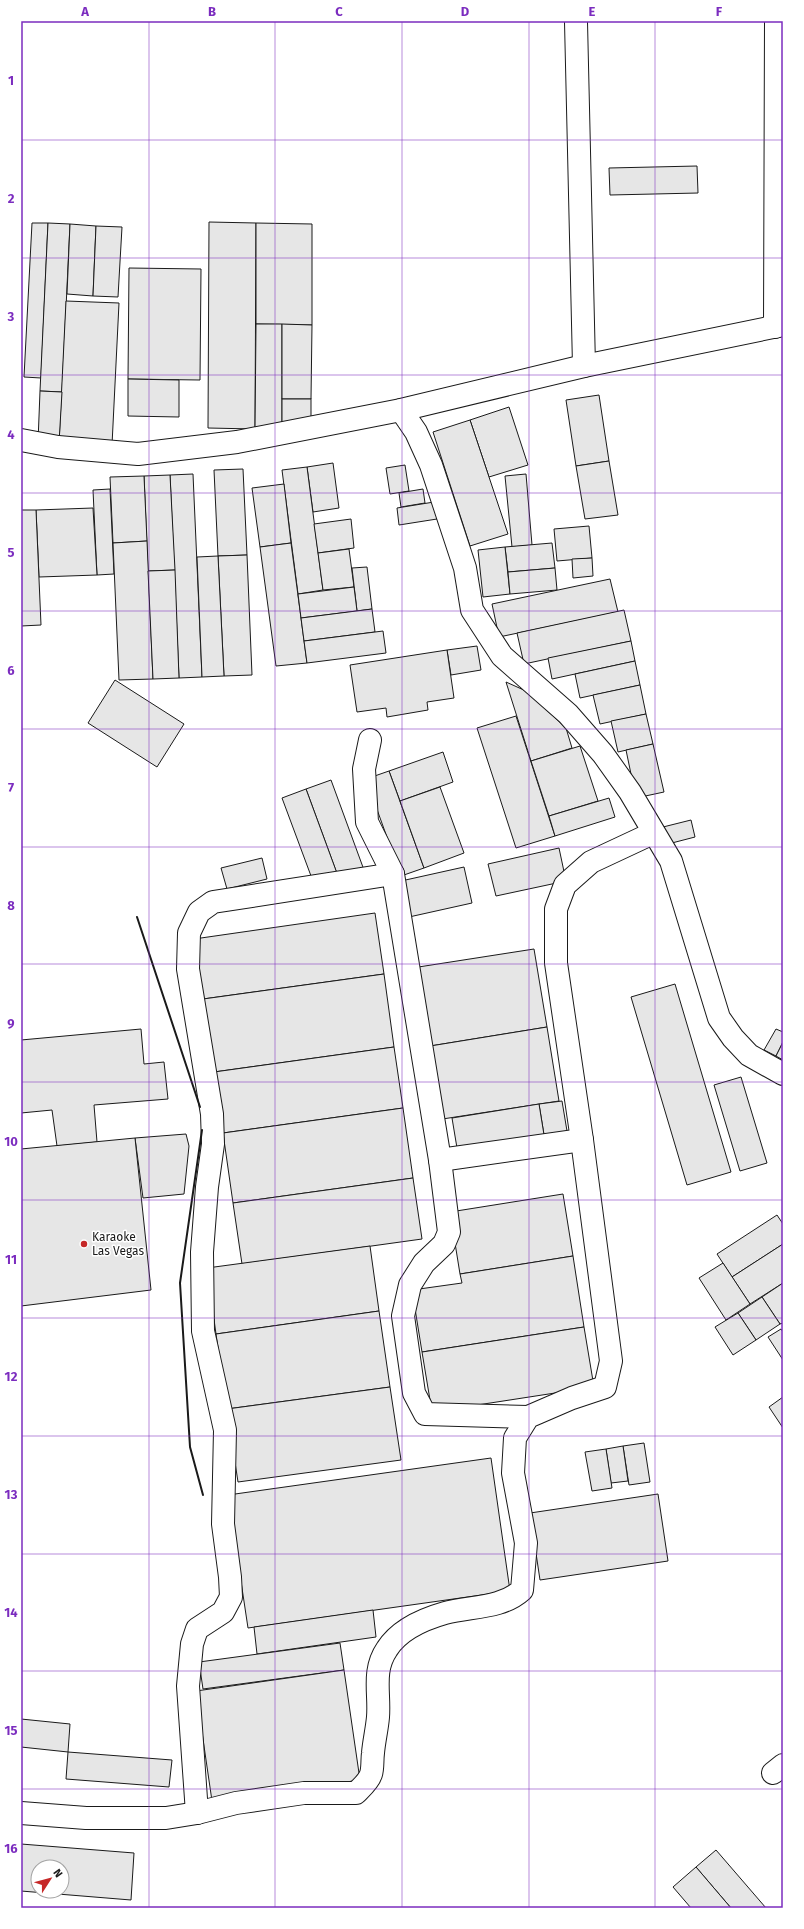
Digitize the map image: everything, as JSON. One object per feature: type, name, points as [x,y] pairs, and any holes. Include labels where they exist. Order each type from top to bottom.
[{"type":"street","points":[[21,440],[58,447],[138,454],[237,442],[401,410],[584,366],[779,326],[776,21]]},
{"type":"street","points":[[576,22],[584,366]]},
{"type":"street","points":[[401,410],[416,432],[431,465],[465,568],[472,610],[502,656],[568,714],[602,754],[630,792],[671,861],[719,1018],[733,1038],[750,1055],[783,1074]]},
{"type":"street","points":[[370,740],[364,769],[368,822],[393,874],[440,1160],[448,1232],[444,1244],[424,1263],[410,1285],[403,1316],[414,1393],[426,1414],[528,1417],[572,1398],[605,1387],[611,1361],[582,1140],[556,963],[556,909],[564,885],[591,862],[653,833]]},
{"type":"street","points":[[198,1813],[188,1686],[192,1644],[196,1629],[223,1612],[231,1597],[223,1524],[225,1430],[203,1331],[202,1252],[207,1187],[213,1144],[212,1114],[188,969],[189,933],[199,912],[213,902],[393,874]]},
{"type":"street","points":[[440,1160],[582,1140]]},
{"type":"street","points":[[21,1813],[86,1818],[166,1818],[198,1813],[236,1802],[304,1793],[356,1793],[371,1775],[378,1716],[376,1681],[379,1664],[387,1649],[402,1633],[423,1621],[445,1613],[480,1608],[500,1602],[516,1596],[522,1590],[526,1543],[513,1473],[515,1438],[528,1417]]},
{"type":"building","points":[[697,166],[698,193],[610,195],[609,168]]},
{"type":"building","points":[[209,222],[256,223],[255,429],[208,428]]},
{"type":"building","points":[[32,223],[48,223],[41,378],[24,377]]},
{"type":"building","points":[[48,223],[70,224],[62,392],[40,391]]},
{"type":"building","points":[[256,223],[312,224],[312,325],[256,324]]},
{"type":"building","points":[[70,224],[96,226],[93,296],[67,294]]},
{"type":"building","points":[[96,226],[122,227],[118,297],[93,296]]},
{"type":"building","points":[[129,268],[201,269],[200,380],[128,379]]},
{"type":"building","points":[[66,301],[119,303],[112,445],[59,443]]},
{"type":"building","points":[[256,324],[282,324],[282,429],[255,429]]},
{"type":"building","points":[[282,324],[312,325],[311,399],[282,399]]},
{"type":"building","points":[[128,379],[179,380],[179,417],[128,416]]},
{"type":"building","points":[[40,391],[62,392],[59,443],[38,442]]},
{"type":"building","points":[[599,395],[609,461],[576,466],[566,400]]},
{"type":"building","points":[[282,399],[311,399],[311,424],[282,424]]},
{"type":"building","points":[[509,407],[528,465],[489,477],[470,420]]},
{"type":"building","points":[[470,420],[508,534],[470,546],[433,432]]},
{"type":"building","points":[[609,461],[618,515],[585,519],[576,466]]},
{"type":"building","points":[[333,463],[339,508],[313,512],[307,467]]},
{"type":"building","points":[[405,465],[409,491],[390,494],[386,468]]},
{"type":"building","points":[[307,467],[323,590],[298,594],[282,470]]},
{"type":"building","points":[[243,469],[247,555],[218,556],[214,470]]},
{"type":"building","points":[[193,474],[202,677],[179,678],[170,475]]},
{"type":"building","points":[[526,474],[532,545],[512,547],[505,476]]},
{"type":"building","points":[[170,475],[175,570],[148,571],[144,476]]},
{"type":"building","points":[[144,476],[147,541],[113,543],[110,477]]},
{"type":"building","points":[[284,484],[291,543],[260,547],[252,488]]},
{"type":"building","points":[[110,489],[114,574],[97,575],[93,490]]},
{"type":"building","points":[[423,489],[425,503],[401,507],[399,493]]},
{"type":"building","points":[[434,502],[437,519],[399,525],[397,508]]},
{"type":"building","points":[[93,508],[97,575],[39,577],[36,510]]},
{"type":"building","points":[[21,510],[36,510],[41,625],[21,626]]},
{"type":"building","points":[[351,519],[354,548],[318,553],[314,524]]},
{"type":"building","points":[[589,526],[592,558],[557,561],[554,529]]},
{"type":"building","points":[[147,541],[153,679],[119,680],[113,543]]},
{"type":"building","points":[[291,543],[307,663],[276,666],[260,547]]},
{"type":"building","points":[[552,543],[555,568],[508,572],[505,547]]},
{"type":"building","points":[[505,547],[510,594],[483,597],[478,550]]},
{"type":"building","points":[[349,549],[354,587],[323,590],[318,553]]},
{"type":"building","points":[[247,555],[252,675],[224,676],[218,556]]},
{"type":"building","points":[[218,556],[224,676],[202,677],[197,557]]},
{"type":"building","points":[[592,558],[593,576],[573,578],[572,559]]},
{"type":"building","points":[[367,567],[372,609],[357,611],[352,568]]},
{"type":"building","points":[[555,568],[557,590],[510,594],[508,572]]},
{"type":"building","points":[[175,570],[179,678],[153,679],[148,571]]},
{"type":"building","points":[[610,579],[618,612],[499,637],[492,604]]},
{"type":"building","points":[[354,587],[357,611],[301,618],[298,594]]},
{"type":"building","points":[[372,609],[375,632],[304,641],[301,618]]},
{"type":"building","points":[[624,610],[631,641],[524,664],[517,633]]},
{"type":"building","points":[[383,631],[386,653],[307,663],[304,641]]},
{"type":"building","points":[[631,641],[635,661],[552,679],[548,658]]},
{"type":"building","points":[[477,646],[481,670],[451,675],[447,650]]},
{"type":"building","points":[[447,650],[454,698],[427,702],[428,710],[387,717],[386,708],[357,712],[350,665]]},
{"type":"building","points":[[635,661],[640,685],[580,698],[575,674]]},
{"type":"building","points":[[115,680],[184,724],[157,767],[88,723]]},
{"type":"building","points":[[506,682],[526,691],[566,728],[572,748],[531,761]]},
{"type":"building","points":[[640,685],[646,714],[600,724],[593,695]]},
{"type":"building","points":[[646,714],[653,744],[618,752],[611,721]]},
{"type":"building","points":[[516,716],[555,836],[516,848],[477,728]]},
{"type":"building","points":[[653,744],[664,792],[636,798],[626,750]]},
{"type":"building","points":[[580,746],[598,801],[549,816],[531,761]]},
{"type":"building","points":[[443,752],[453,782],[400,801],[389,771]]},
{"type":"building","points":[[389,771],[424,868],[401,876],[366,779]]},
{"type":"building","points":[[331,780],[364,870],[339,879],[306,789]]},
{"type":"building","points":[[440,787],[464,853],[424,868],[400,801]]},
{"type":"building","points":[[306,789],[338,876],[314,884],[282,798]]},
{"type":"building","points":[[609,798],[615,817],[555,836],[549,816]]},
{"type":"building","points":[[691,820],[695,837],[668,844],[663,827]]},
{"type":"building","points":[[559,848],[566,881],[496,896],[488,864]]},
{"type":"building","points":[[262,858],[267,879],[227,889],[221,868]]},
{"type":"building","points":[[464,867],[472,903],[409,917],[401,881]]},
{"type":"building","points":[[375,913],[384,974],[203,999],[194,939]]},
{"type":"building","points":[[534,949],[547,1027],[424,1047],[412,968]]},
{"type":"building","points":[[384,974],[394,1047],[214,1072],[203,999]]},
{"type":"building","points":[[675,984],[731,1172],[687,1185],[631,997]]},
{"type":"building","points":[[547,1027],[559,1101],[436,1120],[424,1047]]},
{"type":"building","points":[[141,1029],[144,1064],[164,1062],[168,1099],[94,1105],[97,1142],[57,1146],[52,1110],[21,1113],[21,1040]]},
{"type":"building","points":[[776,1029],[783,1032],[783,1042],[776,1056],[764,1050]]},
{"type":"building","points":[[783,1042],[783,1060],[776,1056]]},
{"type":"building","points":[[394,1047],[403,1108],[223,1133],[214,1072]]},
{"type":"building","points":[[741,1077],[767,1163],[740,1171],[714,1085]]},
{"type":"building","points":[[562,1101],[568,1137],[545,1141],[539,1104]]},
{"type":"building","points":[[539,1104],[545,1141],[458,1154],[452,1118]]},
{"type":"building","points":[[403,1108],[413,1178],[233,1203],[223,1133]]},
{"type":"building","points":[[186,1134],[189,1146],[184,1194],[143,1198],[135,1138]]},
{"type":"building","name":"Karaoke Las Vegas","points":[[135,1138],[151,1290],[21,1306],[21,1149]]},
{"type":"building","points":[[413,1178],[422,1239],[242,1264],[233,1203]]},
{"type":"building","points":[[563,1194],[573,1256],[460,1274],[450,1212]]},
{"type":"building","points":[[777,1215],[783,1224],[783,1244],[732,1277],[717,1254]]},
{"type":"building","points":[[783,1244],[783,1283],[750,1304],[732,1277]]},
{"type":"building","points":[[370,1246],[379,1311],[216,1334],[207,1268]]},
{"type":"building","points":[[573,1256],[584,1327],[422,1352],[412,1290],[462,1283],[460,1274]]},
{"type":"building","points":[[723,1263],[750,1304],[726,1320],[699,1278]]},
{"type":"building","points":[[783,1283],[783,1323],[780,1324],[762,1297]]},
{"type":"building","points":[[762,1297],[780,1324],[756,1340],[738,1313]]},
{"type":"building","points":[[379,1311],[390,1387],[227,1409],[216,1334]]},
{"type":"building","points":[[738,1313],[756,1340],[733,1355],[715,1327]]},
{"type":"building","points":[[584,1327],[594,1387],[432,1412],[422,1352]]},
{"type":"building","points":[[781,1329],[783,1332],[783,1360],[768,1337]]},
{"type":"building","points":[[390,1387],[401,1460],[238,1482],[227,1409]]},
{"type":"building","points":[[783,1397],[783,1428],[769,1407]]},
{"type":"building","points":[[644,1443],[650,1482],[629,1485],[623,1446]]},
{"type":"building","points":[[623,1446],[628,1481],[611,1483],[606,1449]]},
{"type":"building","points":[[606,1449],[612,1488],[592,1491],[585,1452]]},
{"type":"building","points":[[491,1458],[510,1591],[248,1628],[228,1495]]},
{"type":"building","points":[[658,1494],[668,1561],[540,1580],[530,1513]]},
{"type":"building","points":[[373,1610],[376,1637],[257,1654],[254,1627]]},
{"type":"building","points":[[340,1643],[344,1670],[203,1689],[199,1662]]},
{"type":"building","points":[[344,1670],[360,1780],[212,1801],[196,1691]]},
{"type":"building","points":[[21,1719],[70,1724],[68,1752],[21,1747]]},
{"type":"building","points":[[68,1752],[172,1760],[169,1787],[66,1779]]},
{"type":"building","points":[[21,1844],[134,1853],[131,1900],[70,1895],[70,1859],[30,1859],[30,1892],[21,1891]]},
{"type":"building","points":[[716,1850],[766,1908],[731,1908],[696,1867]]},
{"type":"building","points":[[696,1867],[731,1908],[691,1908],[673,1887]]},
{"type":"wall","points":[[137,917],[200,1107]]},
{"type":"wall","points":[[202,1130],[180,1283],[190,1447],[203,1495]]},
{"type":"place","name":"Karaoke Las Vegas","points":[[84,1244]]}]
